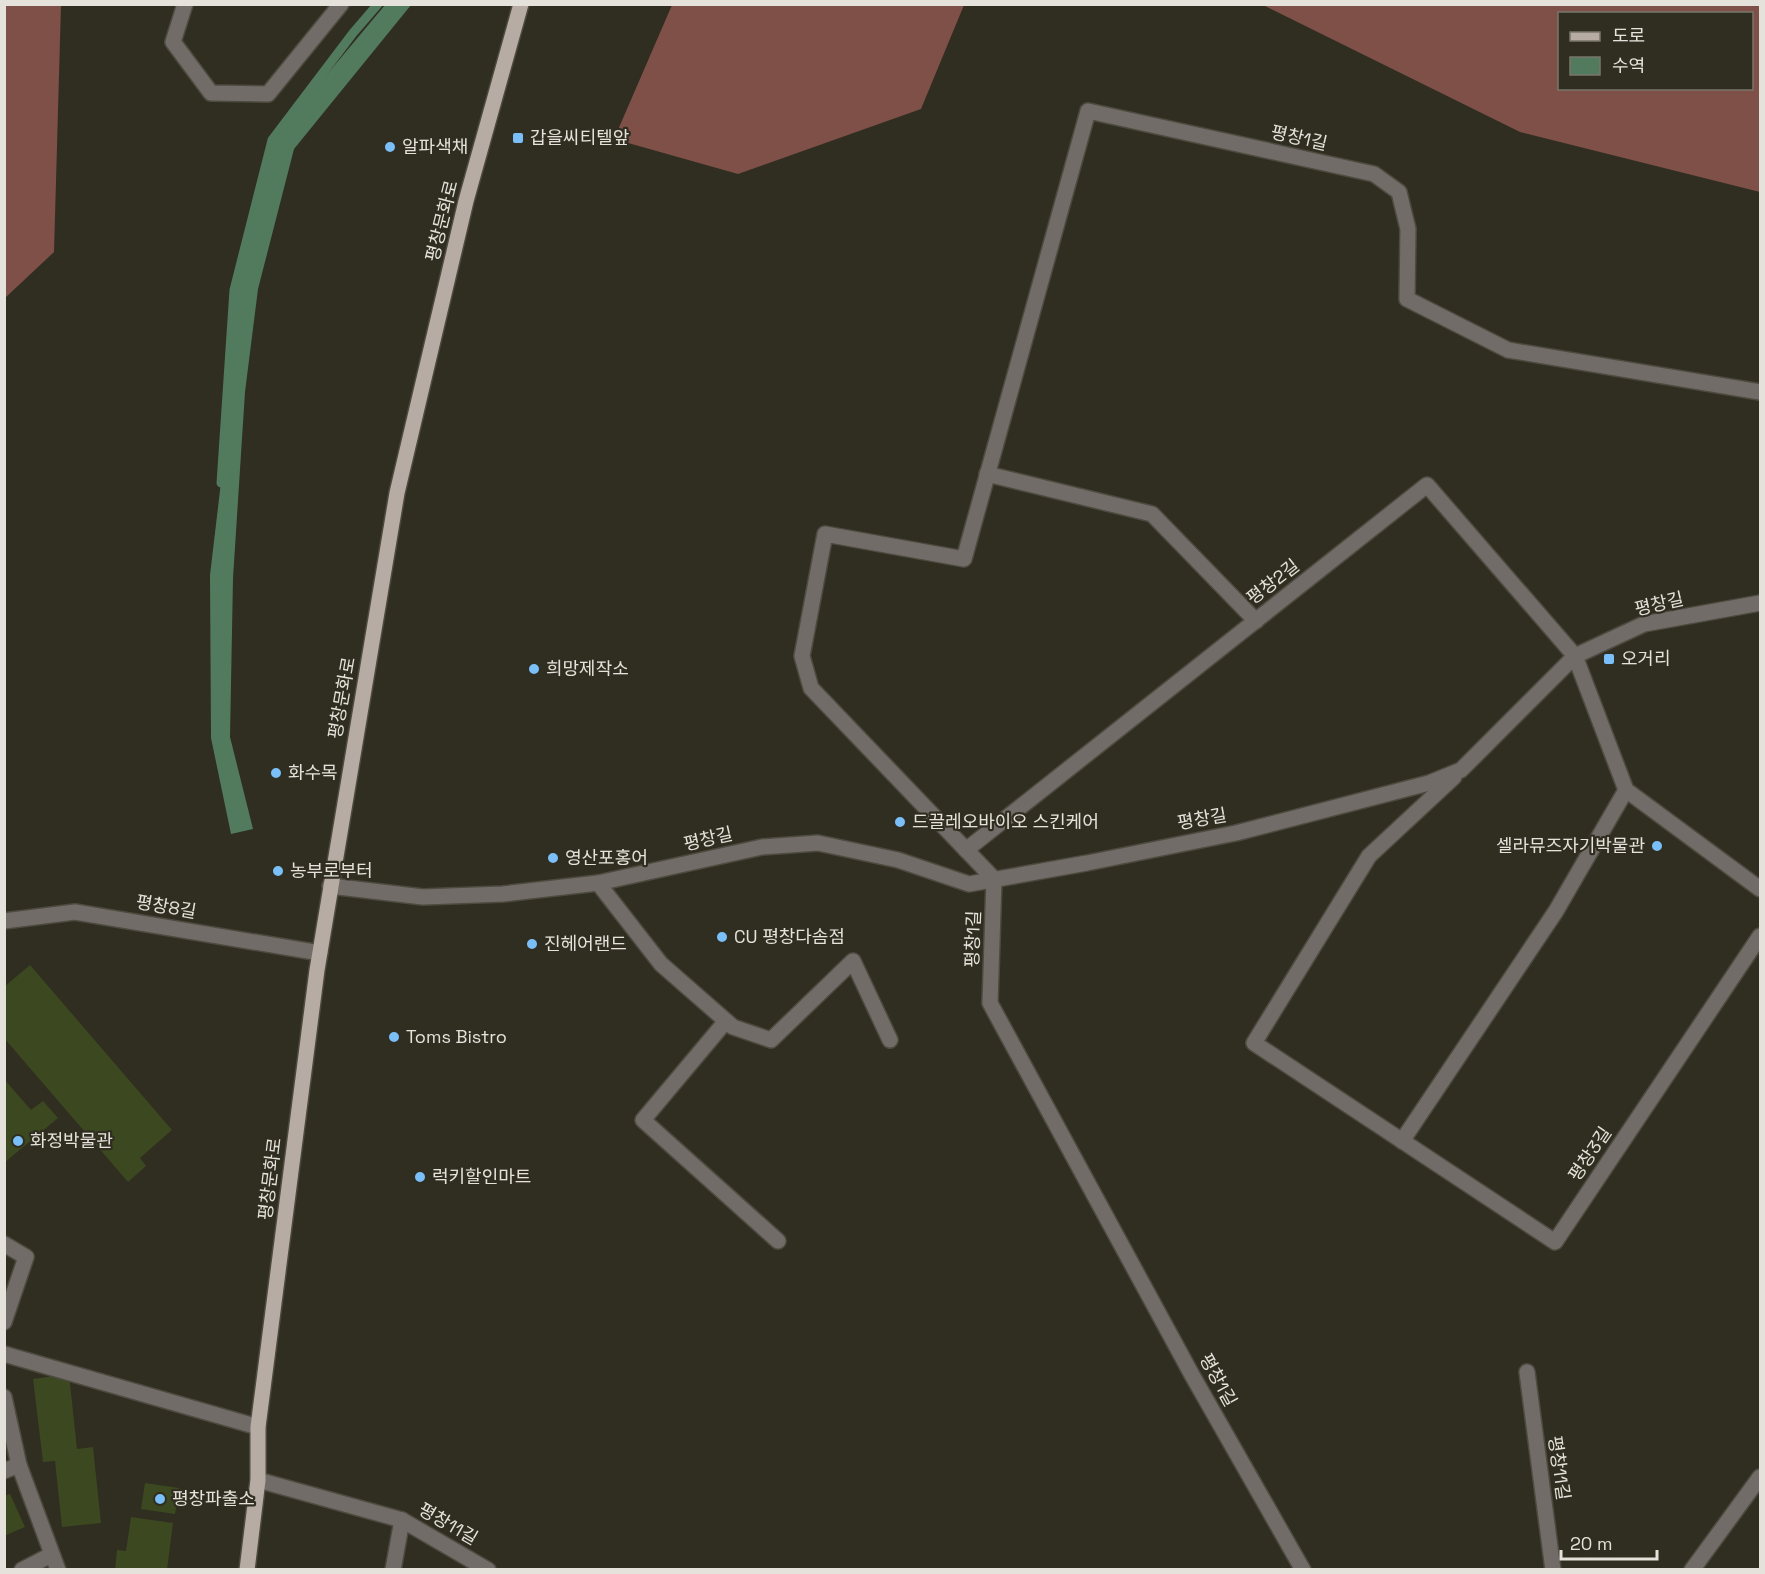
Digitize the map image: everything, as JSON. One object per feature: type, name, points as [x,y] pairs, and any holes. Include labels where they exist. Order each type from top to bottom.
[{"type":"main road","name":"평창문화로","points":[[248,1569],[258,1480],[258,1427],[320,953],[397,493],[466,201],[521,4]]},
{"type":"street","points":[[185,4],[173,42],[211,93],[268,94],[341,4]]},
{"type":"street","name":"평창1길","points":[[1303,1569],[1186,1365],[990,1003],[994,879],[811,688],[802,656],[825,534],[964,559],[1088,111],[1374,174],[1399,192],[1408,229],[1407,299],[1508,350],[1761,392]]},
{"type":"street","points":[[987,474],[1152,514],[1256,621]]},
{"type":"street","name":"평창2길","points":[[966,850],[1427,485],[1575,656]]},
{"type":"street","name":"평창길","points":[[330,886],[423,897],[503,894],[598,883],[762,847],[818,843],[898,860],[969,884],[1236,833],[1429,783],[1461,770],[1575,656],[1644,624],[1761,603]]},
{"type":"street","points":[[1575,656],[1626,790],[1761,889]]},
{"type":"street","name":"평창3길","points":[[1461,770],[1369,856],[1254,1043],[1555,1242],[1761,936]]},
{"type":"street","points":[[1402,1141],[1556,911],[1626,790]]},
{"type":"street","points":[[598,883],[661,964],[733,1027],[771,1040],[853,961],[890,1040]]},
{"type":"street","name":"평창8길","points":[[4,921],[75,912],[320,953]]},
{"type":"street","points":[[726,1021],[643,1120],[778,1241]]},
{"type":"street","points":[[4,1244],[26,1257],[4,1322]]},
{"type":"street","points":[[4,1354],[258,1427]]},
{"type":"street","name":"평창11길","points":[[1527,1372],[1553,1569]]},
{"type":"street","points":[[4,1397],[19,1464],[58,1569]]},
{"type":"street","points":[[4,1471],[19,1464]]},
{"type":"street","points":[[1692,1569],[1761,1477]]},
{"type":"street","points":[[258,1480],[402,1520]]},
{"type":"street","name":"평창11길","points":[[393,1569],[402,1520],[488,1569]]},
{"type":"street","points":[[22,1569],[51,1555]]},
{"type":"shaded area","points":[[5,4],[61,5],[54,252],[5,298]]},
{"type":"shaded area","points":[[672,4],[964,5],[921,109],[738,174],[614,139]]},
{"type":"shaded area","points":[[1263,5],[1760,5],[1760,192],[1520,132]]},
{"type":"water","points":[[385,5],[411,5],[294,149],[258,289],[245,392],[233,578],[230,737],[253,829],[231,834],[211,738],[210,575],[221,482],[234,290],[272,140]]},
{"type":"building","points":[[30,965],[172,1130],[140,1158],[146,1166],[128,1182],[4,1038],[4,987]]},
{"type":"building","name":"화정박물관","points":[[4,1079],[31,1110],[43,1101],[58,1118],[4,1163]]},
{"type":"building","points":[[69,1374],[77,1449],[93,1447],[101,1523],[62,1527],[55,1461],[43,1462],[33,1379]]},
{"type":"building","name":"평창파출소","points":[[145,1483],[179,1488],[175,1514],[141,1509]]},
{"type":"building","points":[[10,1494],[25,1527],[4,1536],[4,1496]]},
{"type":"building","points":[[131,1517],[173,1523],[167,1570],[115,1570],[117,1550],[126,1551]]},
{"type":"waterway","points":[[221,483],[234,290],[272,140],[353,33],[378,4]]},
{"type":"place","name":"갑을씨티텔앞","points":[[518,138]]},
{"type":"place","name":"알파색채","points":[[390,147]]},
{"type":"place","name":"오거리","points":[[1609,659]]},
{"type":"place","name":"희망제작소","points":[[534,669]]},
{"type":"place","name":"화수목","points":[[276,773]]},
{"type":"place","name":"드끌레오바이오 스킨케어","points":[[900,822]]},
{"type":"place","name":"셀라뮤즈자기박물관","points":[[1657,846]]},
{"type":"place","name":"영산포홍어","points":[[553,858]]},
{"type":"place","name":"농부로부터","points":[[278,871]]},
{"type":"place","name":"CU 평창다솜점","points":[[722,937]]},
{"type":"place","name":"진헤어랜드","points":[[532,944]]},
{"type":"place","name":"Toms Bistro","points":[[394,1037]]},
{"type":"place","name":"화정박물관","points":[[18,1141]]},
{"type":"place","name":"럭키할인마트","points":[[420,1177]]},
{"type":"place","name":"평창파출소","points":[[160,1499]]}]
